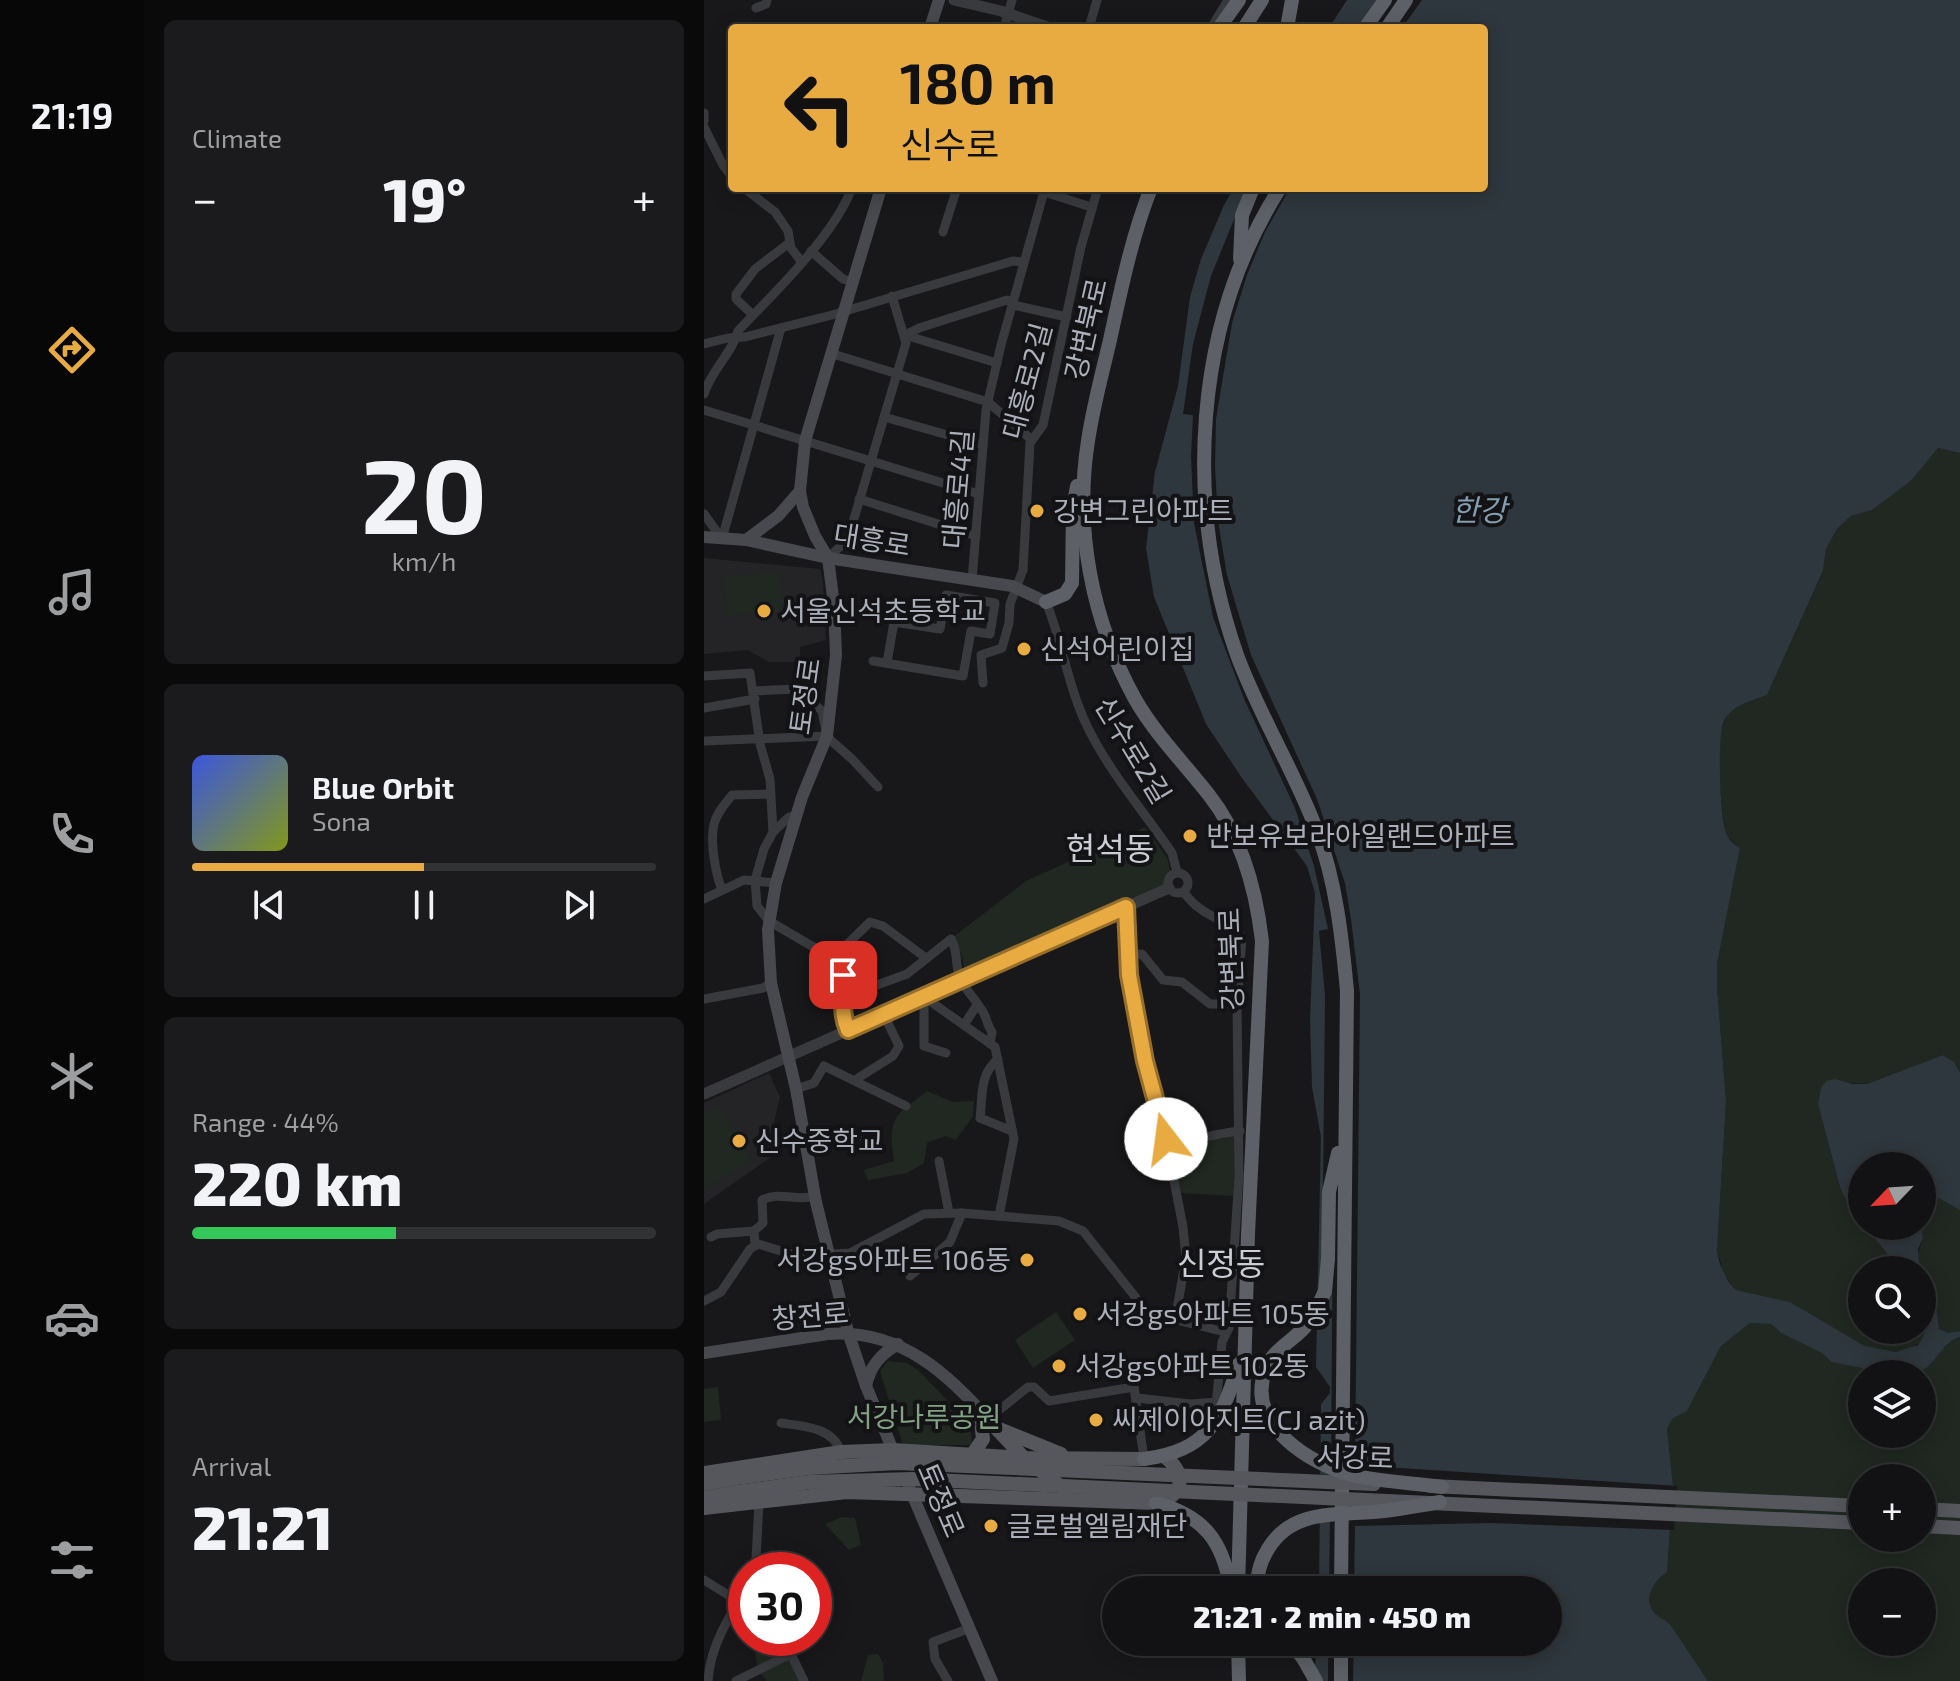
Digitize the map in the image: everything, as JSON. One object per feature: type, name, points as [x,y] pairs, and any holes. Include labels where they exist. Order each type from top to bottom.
[{"type":"highway","points":[[1222,24],[1239,0]]},
{"type":"highway","points":[[1247,24],[1262,0]]},
{"type":"highway","points":[[1288,24],[1292,0]]},
{"type":"highway","points":[[1368,24],[1385,0]]},
{"type":"highway","points":[[1390,24],[1406,0]]},
{"type":"highway","name":"강변북로","points":[[1150,192],[1138,224],[1088,440],[1083,513],[1091,583],[1111,646],[1136,701],[1166,744],[1211,797],[1231,830],[1248,868],[1258,905],[1262,941],[1244,1348],[1238,1576]]},
{"type":"highway","points":[[1240,267],[1242,215],[1251,192]]},
{"type":"highway","points":[[1278,192],[1240,267],[1215,346],[1205,420],[1203,483],[1209,540],[1220,597],[1237,654],[1317,832],[1333,883],[1342,934],[1347,991],[1341,1576]]},
{"type":"highway","points":[[1046,602],[1065,594],[1072,583],[1073,510],[1077,487],[1085,471]]},
{"type":"highway","points":[[1344,1127],[1329,1192],[1325,1291],[1305,1327],[1274,1354],[1267,1366],[1263,1379],[1264,1407],[1278,1431],[1310,1458],[1346,1473],[1442,1487]]},
{"type":"highway","points":[[1144,1459],[1164,1456],[1198,1442],[1220,1416],[1244,1348]]},
{"type":"highway","points":[[1258,1576],[1270,1544],[1291,1525],[1319,1515],[1377,1512],[1440,1502]]},
{"type":"highway","points":[[1156,1503],[1195,1518],[1210,1533],[1227,1565],[1229,1576]]},
{"type":"highway","points":[[1238,1656],[1239,1681]]},
{"type":"highway","points":[[1301,1656],[1316,1681]]},
{"type":"highway","points":[[1341,1656],[1341,1681]]},
{"type":"main road","points":[[931,24],[939,0]]},
{"type":"main road","name":"토정로","points":[[880,192],[805,441],[800,491],[815,536],[828,558],[836,655],[827,737],[796,816],[776,883],[769,921],[771,983],[796,1089],[815,1196],[848,1332],[866,1386],[992,1681]]},
{"type":"main road","points":[[746,540],[778,516],[800,491]]},
{"type":"main road","name":"대흥로","points":[[704,537],[746,540],[828,558],[1016,587],[1046,602]]},
{"type":"main road","name":"창전로","points":[[704,1353],[848,1332],[898,1344],[942,1372],[988,1419]]},
{"type":"main road","points":[[866,1386],[877,1360],[898,1344]]},
{"type":"main road","points":[[972,1455],[983,1439],[988,1419]]},
{"type":"main road","points":[[988,1419],[1065,1456]]},
{"type":"main road","points":[[988,1419],[1024,1458],[1055,1484],[1084,1500]]},
{"type":"main road","points":[[704,1473],[841,1452],[893,1450],[1024,1458],[1144,1459]]},
{"type":"main road","points":[[704,1508],[847,1492],[1156,1503],[1171,1500],[1178,1490],[1179,1471],[1164,1456]]},
{"type":"main road","name":"서강로","points":[[704,1498],[736,1485],[809,1468],[897,1463],[1848,1505]]},
{"type":"main road","name":"서강로","points":[[704,1484],[912,1479],[1848,1522]]},
{"type":"main road","points":[[1936,1510],[1960,1511]]},
{"type":"main road","points":[[1936,1527],[1960,1528]]},
{"type":"street","points":[[756,8],[766,4],[767,0]]},
{"type":"street","points":[[954,0],[1038,24]]},
{"type":"street","points":[[1005,24],[1012,0]]},
{"type":"street","points":[[1090,24],[1097,0]]},
{"type":"street","points":[[1213,24],[1228,0]]},
{"type":"street","points":[[704,113],[704,121]]},
{"type":"street","points":[[704,127],[728,172]]},
{"type":"street","points":[[749,192],[775,212],[788,231],[789,243],[801,261]]},
{"type":"street","points":[[704,394],[738,331],[825,236],[850,192]]},
{"type":"street","points":[[943,232],[956,192]]},
{"type":"street","name":"대흥로4길","points":[[972,580],[988,402],[1043,192]]},
{"type":"street","points":[[1050,192],[1091,207]]},
{"type":"street","name":"대흥로2길","points":[[1016,587],[1023,570],[1032,440],[1043,425],[1097,192]]},
{"type":"street","points":[[753,315],[736,299],[736,294],[755,269],[789,243]]},
{"type":"street","points":[[811,251],[843,279],[854,282]]},
{"type":"street","points":[[704,344],[781,328],[1013,261],[1024,262]]},
{"type":"street","points":[[828,558],[848,539],[906,343],[892,296]]},
{"type":"street","points":[[905,335],[1007,300],[1067,317]]},
{"type":"street","points":[[722,539],[781,328]]},
{"type":"street","points":[[905,335],[997,363]]},
{"type":"street","points":[[833,354],[988,402]]},
{"type":"street","name":"대흥로4길","points":[[988,402],[1032,440]]},
{"type":"street","points":[[704,410],[979,494]]},
{"type":"street","points":[[884,417],[983,445]]},
{"type":"street","points":[[859,499],[976,536]]},
{"type":"street","points":[[704,514],[722,539]]},
{"type":"street","points":[[983,683],[981,655],[1002,648],[1016,587]]},
{"type":"street","points":[[873,661],[963,676],[971,631],[990,634],[995,603],[946,595],[940,629],[894,622],[887,663]]},
{"type":"street","name":"신수로2길","points":[[1046,602],[1058,630],[1067,671],[1089,730],[1172,853],[1177,872]]},
{"type":"street","points":[[704,676],[750,673],[770,779],[773,832]]},
{"type":"street","points":[[704,708],[754,695],[798,689],[822,711],[827,737],[878,787]]},
{"type":"street","points":[[704,741],[827,737]]},
{"type":"street","points":[[722,890],[714,851],[714,824],[720,809],[732,795],[769,794]]},
{"type":"street","points":[[796,816],[789,817],[773,832],[764,849],[755,880],[757,906],[769,921],[831,960],[843,975],[841,1014],[848,1030]]},
{"type":"street","points":[[1177,872],[1184,874],[1188,880],[1183,892],[1177,893],[1169,888],[1169,877],[1177,872]]},
{"type":"street","points":[[704,899],[744,880],[776,883]]},
{"type":"street","points":[[704,1094],[1169,888]]},
{"type":"street","points":[[1183,892],[1196,907],[1237,929],[1242,938],[1237,1004],[1240,1131],[1229,1328],[1225,1332],[1217,1402],[1208,1423],[1185,1449]]},
{"type":"street","points":[[1126,907],[1129,975],[1183,1227],[1186,1257],[1175,1321]]},
{"type":"street","points":[[831,960],[870,922],[883,926],[926,958]]},
{"type":"street","points":[[844,997],[907,974],[951,939],[957,951],[962,980],[983,1010],[986,1024],[992,1032],[990,1044]]},
{"type":"street","points":[[1128,955],[1142,954],[1163,980],[1182,982],[1210,1004],[1237,1004]]},
{"type":"street","points":[[704,999],[763,988],[771,983]]},
{"type":"street","points":[[924,997],[995,1047],[1014,1139],[999,1216]]},
{"type":"street","points":[[924,997],[924,1046],[946,1053]]},
{"type":"street","points":[[964,1025],[977,1005]]},
{"type":"street","points":[[855,1080],[893,1056],[899,1046],[884,1015]]},
{"type":"street","points":[[998,1059],[988,1067],[982,1084],[980,1118],[1012,1131]]},
{"type":"street","points":[[796,1089],[814,1083],[824,1066],[906,1106]]},
{"type":"street","points":[[1167,1146],[1195,1142],[1217,1133],[1240,1131]]},
{"type":"street","points":[[805,1134],[868,1136]]},
{"type":"street","points":[[939,1161],[949,1213]]},
{"type":"street","points":[[711,1237],[754,1231],[763,1223],[762,1200],[773,1194],[805,1199],[815,1196]]},
{"type":"street","points":[[704,1301],[721,1292],[750,1249],[758,1244],[798,1256],[850,1253],[924,1214],[962,1213],[1059,1221],[1083,1231],[1148,1313],[1225,1332]]},
{"type":"street","points":[[910,1276],[950,1242],[962,1213]]},
{"type":"street","points":[[754,1231],[755,1246]]},
{"type":"street","points":[[988,1419],[1028,1387],[1034,1387],[1049,1401],[1134,1387],[1144,1459]]},
{"type":"street","points":[[1137,1398],[1190,1404],[1217,1402]]},
{"type":"street","points":[[781,1423],[808,1426],[824,1432],[834,1439],[841,1452]]},
{"type":"street","points":[[756,1552],[759,1502]]},
{"type":"street","points":[[704,1580],[728,1595]]},
{"type":"street","points":[[708,1681],[707,1668],[728,1622]]},
{"type":"street","points":[[948,1681],[935,1659],[933,1642],[970,1628]]},
{"type":"street","points":[[736,1681],[787,1656]]},
{"type":"street","points":[[792,1656],[804,1681]]},
{"type":"shaded area","name":"서울신석초등학교","points":[[704,558],[820,569],[826,640],[800,647],[800,662],[769,662],[748,650],[704,654]]},
{"type":"shaded area","name":"신수중학교","points":[[769,1073],[780,1097],[772,1130],[778,1152],[704,1204],[704,1103]]},
{"type":"green space","points":[[1938,448],[1960,453],[1960,1073],[1954,1062],[1943,1055],[1867,1084],[1826,1081],[1821,1087],[1818,1104],[1840,1187],[1848,1201],[1848,1240],[1876,1240],[1889,1256],[1848,1256],[1848,1336],[1790,1302],[1736,1290],[1725,1276],[1717,1251],[1726,1101],[1717,964],[1740,848],[1728,837],[1725,829],[1719,753],[1723,724],[1728,715],[1741,705],[1767,695],[1823,572],[1826,549],[1837,529],[1851,516],[1872,510],[1911,481]]},
{"type":"green space","points":[[780,572],[783,612],[727,616],[724,576]]},
{"type":"green space","points":[[1145,827],[1167,858],[1173,882],[965,973],[962,956],[953,937],[1026,881]]},
{"type":"green space","points":[[927,1091],[953,1102],[974,1101],[973,1116],[956,1140],[945,1136],[927,1143],[924,1163],[907,1173],[868,1180],[864,1170],[894,1161],[892,1135],[896,1119]]},
{"type":"green space","points":[[721,1107],[751,1160],[704,1189],[704,1114]]},
{"type":"green space","points":[[1237,1135],[1233,1196],[1181,1193],[1172,1150]]},
{"type":"green space","points":[[1936,1197],[1960,1210],[1960,1331],[1948,1333],[1939,1329],[1936,1256],[1918,1254],[1922,1240],[1936,1240]]},
{"type":"green space","points":[[1056,1312],[1075,1340],[1033,1368],[1015,1340]]},
{"type":"green space","points":[[1750,1323],[1771,1324],[1781,1333],[1823,1353],[1827,1358],[1848,1362],[1848,1448],[1936,1448],[1936,1360],[1933,1360],[1960,1337],[1960,1681],[1708,1681],[1672,1627],[1657,1615],[1649,1603],[1651,1591],[1667,1572],[1673,1486],[1667,1429],[1672,1419],[1687,1411],[1721,1346]]},
{"type":"green space","points":[[1862,1344],[1917,1344],[1896,1352]]},
{"type":"green space","name":"서강나루공원","points":[[888,1361],[907,1363],[919,1371],[970,1424],[972,1445],[903,1445],[880,1371]]},
{"type":"green space","points":[[718,1387],[721,1420],[704,1422],[704,1389]]},
{"type":"green space","points":[[842,1517],[855,1518],[861,1545],[849,1550],[825,1524]]},
{"type":"green space","points":[[878,1654],[883,1663],[884,1681],[861,1681],[868,1655]]},
{"type":"green space","points":[[755,1656],[782,1656],[758,1667]]},
{"type":"green space","points":[[790,1659],[801,1681],[767,1681],[760,1673]]},
{"type":"water","name":"한강","points":[[1347,0],[1960,0],[1960,453],[1938,448],[1911,481],[1872,510],[1851,516],[1837,529],[1826,549],[1823,571],[1767,695],[1732,711],[1722,729],[1720,774],[1723,820],[1729,838],[1740,848],[1717,964],[1726,1101],[1717,1251],[1728,1281],[1736,1290],[1790,1302],[1848,1336],[1848,1344],[1896,1352],[1918,1344],[1936,1344],[1936,1302],[1939,1329],[1948,1333],[1960,1331],[1960,1337],[1949,1343],[1934,1360],[1848,1360],[1848,1365],[1832,1362],[1771,1324],[1750,1323],[1721,1346],[1687,1411],[1672,1419],[1667,1429],[1673,1486],[1667,1572],[1654,1586],[1649,1598],[1652,1610],[1672,1627],[1708,1681],[1314,1681],[1316,1656],[1562,1656],[1562,1576],[1319,1576],[1321,1404],[1330,1393],[1330,1387],[1316,1367],[1321,1137],[1312,1087],[1310,1021],[1315,893],[1307,866],[1206,724],[1154,597],[1146,548],[1155,472],[1178,386],[1190,297],[1201,259],[1232,192],[1488,192],[1488,24],[1332,24]]},
{"type":"water","points":[[1943,1055],[1954,1062],[1960,1073],[1960,1210],[1936,1197],[1936,1152],[1848,1152],[1848,1204],[1840,1187],[1818,1104],[1821,1087],[1826,1081],[1835,1079],[1867,1084]]},
{"type":"water","points":[[1876,1240],[1922,1240],[1919,1256],[1889,1256]]},
{"type":"pier","points":[[1391,0],[1422,0],[1405,24],[1374,24]]},
{"type":"pier","points":[[1259,192],[1288,192],[1265,232],[1232,323],[1216,419],[1215,466],[1218,521],[1227,575],[1251,655],[1317,799],[1345,883],[1351,919],[1360,994],[1355,1465],[1677,1486],[1674,1530],[1490,1523],[1355,1526],[1354,1576],[1329,1576],[1330,1520],[1316,1513],[1317,1474],[1331,1475],[1333,1191],[1323,1191],[1325,995],[1319,931],[1328,929],[1314,866],[1295,808],[1245,701],[1213,617],[1194,523],[1193,415],[1183,414],[1193,344],[1211,276],[1237,212],[1245,216]]},
{"type":"pier","points":[[1328,1656],[1354,1656],[1353,1681],[1328,1681]]},
{"type":"place","name":"강변그린아파트","points":[[1037,511]]},
{"type":"place","name":"서울신석초등학교","points":[[764,611]]},
{"type":"place","name":"신석어린이집","points":[[1024,649]]},
{"type":"place","name":"반보유보라아일랜드아파트","points":[[1190,836]]},
{"type":"place","name":"신수중학교","points":[[739,1141]]},
{"type":"place","name":"서강gs아파트 106동","points":[[1027,1260]]},
{"type":"place","name":"서강gs아파트 105동","points":[[1080,1314]]},
{"type":"place","name":"서강gs아파트 102동","points":[[1059,1366]]},
{"type":"place","name":"씨제이아지트(CJ azit)","points":[[1096,1420]]},
{"type":"place","name":"글로벌엘림재단","points":[[991,1526]]},
{"type":"district","name":"현석동","points":[[1110,849]]},
{"type":"district","name":"신정동","points":[[1221,1264]]},
{"type":"route","points":[[843,975],[846,991],[841,1014],[848,1030],[1126,907],[1129,975],[1145,1061],[1166,1139]]}]
